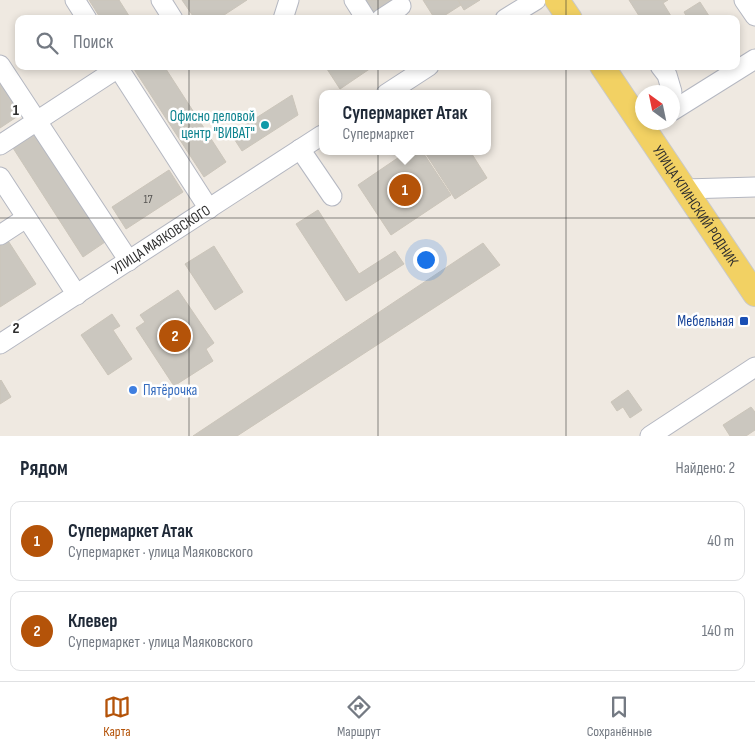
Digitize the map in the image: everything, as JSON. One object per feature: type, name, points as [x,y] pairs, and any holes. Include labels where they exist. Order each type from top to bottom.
[{"type":"main road","points":[[557,0],[567,15]]},
{"type":"main road","name":"УЛИЦА КЛИНСКИЙ РОДНИК","points":[[605,70],[635,109]]},
{"type":"main road","name":"УЛИЦА КЛИНСКИЙ РОДНИК","points":[[650,130],[685,189],[755,294]]},
{"type":"street","points":[[75,0],[84,15]]},
{"type":"street","points":[[161,0],[170,15]]},
{"type":"street","points":[[284,15],[289,0]]},
{"type":"street","points":[[354,0],[363,15]]},
{"type":"street","points":[[512,15],[536,0]]},
{"type":"street","points":[[744,0],[755,16]]},
{"type":"street","points":[[390,15],[405,8]]},
{"type":"street","points":[[740,68],[755,59]]},
{"type":"street","points":[[0,65],[129,261]]},
{"type":"street","points":[[0,145],[114,70]]},
{"type":"street","points":[[120,70],[209,209]]},
{"type":"street","points":[[392,90],[423,70]]},
{"type":"street","points":[[663,70],[670,85]]},
{"type":"street","points":[[680,106],[737,70]]},
{"type":"street","name":"УЛИЦА МАЯКОВСКОГО","points":[[0,344],[319,137]]},
{"type":"street","points":[[300,149],[332,196]]},
{"type":"street","points":[[0,177],[77,295]]},
{"type":"street","points":[[685,189],[755,187]]},
{"type":"street","points":[[0,234],[26,218]]},
{"type":"street","points":[[650,436],[755,367]]},
{"type":"building","points":[[89,0],[119,0],[128,15],[98,15]]},
{"type":"building","points":[[182,0],[247,0],[224,15],[192,15]]},
{"type":"building","points":[[364,0],[394,0],[376,15]]},
{"type":"building","points":[[423,0],[458,0],[461,5],[445,15],[432,15]]},
{"type":"building","points":[[458,0],[480,0],[464,10]]},
{"type":"building","points":[[629,0],[668,0],[663,3],[670,15],[638,15]]},
{"type":"building","points":[[700,2],[708,15],[686,15],[684,12]]},
{"type":"building","points":[[135,70],[167,70],[226,162],[204,177]]},
{"type":"building","points":[[328,70],[368,70],[340,89]]},
{"type":"building","points":[[0,83],[21,114],[0,128]]},
{"type":"building","name":"Офисно деловой центр \"ВИВАТ\"","points":[[292,95],[298,115],[242,151],[231,134]]},
{"type":"building","points":[[34,134],[105,242],[83,257],[13,148]]},
{"type":"building","points":[[402,155],[425,155],[451,195],[391,235],[358,185]]},
{"type":"building","points":[[427,155],[473,155],[487,178],[455,199]]},
{"type":"building","points":[[169,170],[183,192],[126,229],[112,207]]},
{"type":"building","points":[[318,210],[359,274],[395,251],[404,264],[346,301],[296,224]]},
{"type":"building","points":[[5,236],[36,284],[0,307],[0,239]]},
{"type":"building","points":[[483,243],[500,265],[237,436],[193,436]]},
{"type":"building","points":[[214,246],[243,292],[215,310],[185,264]]},
{"type":"building","points":[[178,290],[214,343],[206,349],[213,361],[174,386],[136,328],[145,322],[140,315]]},
{"type":"building","points":[[112,314],[120,326],[113,330],[132,359],[108,375],[81,335]]},
{"type":"building","points":[[0,381],[11,397],[0,404]]},
{"type":"building","points":[[628,390],[642,410],[630,418],[623,407],[617,411],[611,402]]},
{"type":"building","points":[[751,407],[755,412],[755,430],[746,436],[730,436],[723,425]]},
{"type":"place","name":"Офисно деловой центр \"ВИВАТ\"","points":[[265,125]]},
{"type":"place","name":"Супермаркет Атак","points":[[405,190]]},
{"type":"place","name":"Мебельная","points":[[744,321]]},
{"type":"place","name":"Клевер","points":[[175,336]]},
{"type":"place","name":"Пятёрочка","points":[[133,390]]}]
